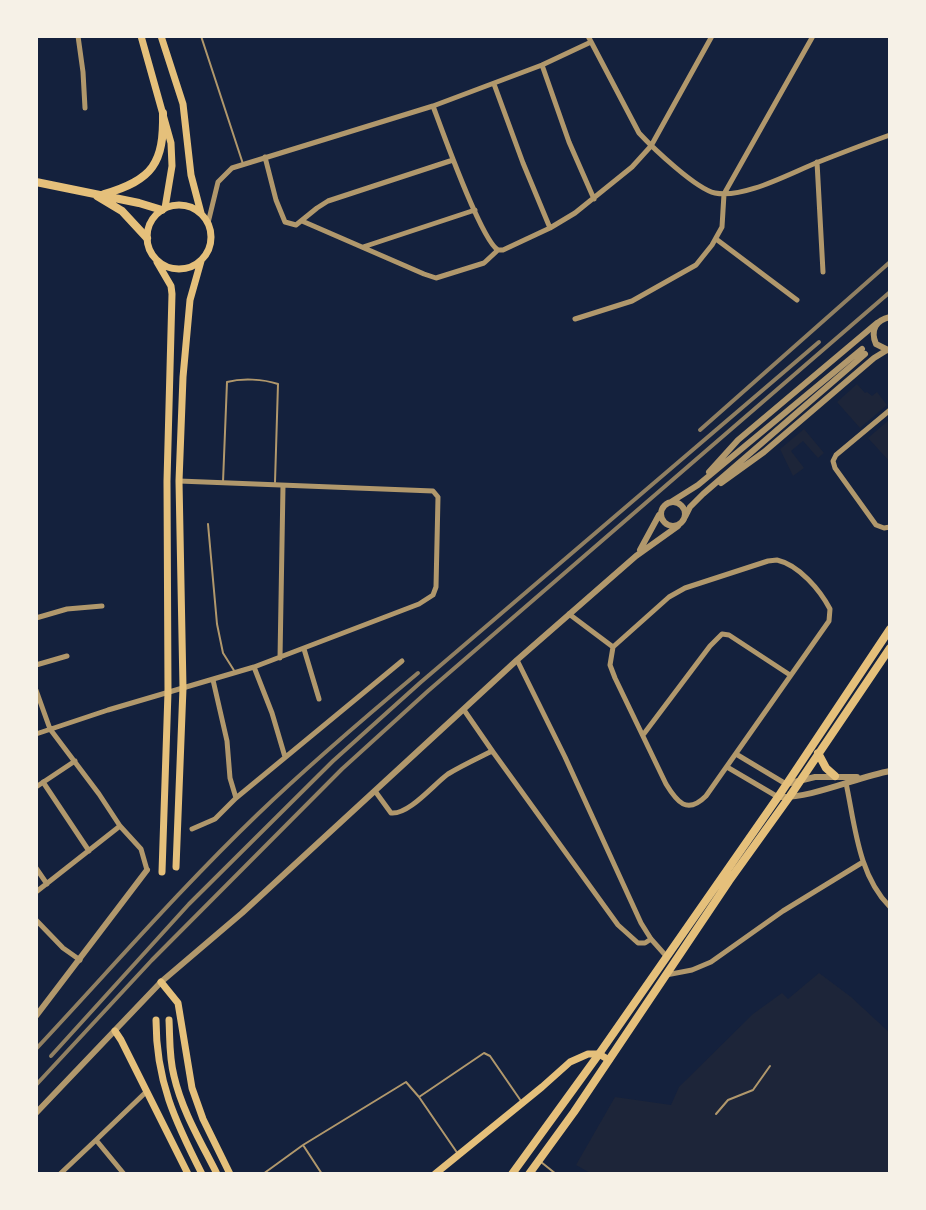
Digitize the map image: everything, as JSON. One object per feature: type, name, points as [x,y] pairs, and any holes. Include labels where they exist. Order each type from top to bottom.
[{"type":"highway","points":[[101,195],[142,179],[157,163],[164,136],[164,113]]},
{"type":"highway","points":[[36,182],[164,209]]},
{"type":"highway","points":[[92,193],[122,211],[147,238]]},
{"type":"main road","points":[[141,36],[171,144],[172,166],[164,209]]},
{"type":"main road","points":[[157,262],[174,270],[193,267],[207,253],[211,243],[211,233],[201,213],[191,175],[183,104],[161,36]]},
{"type":"main road","points":[[162,872],[168,692],[167,481],[172,294],[171,286],[148,247],[147,238],[150,222],[164,209],[184,205],[201,213]]},
{"type":"main road","points":[[176,867],[183,688],[180,482],[183,377],[190,300],[201,261]]},
{"type":"main road","points":[[512,1174],[600,1054],[778,797],[890,629]]},
{"type":"main road","points":[[529,1174],[574,1112],[729,880],[790,796],[890,648]]},
{"type":"main road","points":[[818,753],[826,768],[835,776]]},
{"type":"main road","points":[[161,982],[178,1003],[192,1088],[203,1119],[230,1174]]},
{"type":"main road","points":[[156,1020],[158,1055],[163,1083],[181,1133],[202,1174]]},
{"type":"main road","points":[[169,1020],[170,1054],[176,1083],[192,1126],[217,1174]]},
{"type":"main road","points":[[115,1031],[188,1174]]},
{"type":"main road","points":[[435,1174],[570,1062],[588,1054],[600,1054],[609,1060]]},
{"type":"street","points":[[78,36],[85,108]]},
{"type":"street","points":[[303,221],[436,278],[484,263],[500,250],[550,228],[594,199],[632,168],[651,146],[712,36]]},
{"type":"street","points":[[575,319],[632,302],[696,265],[716,239],[724,222],[724,194],[813,36]]},
{"type":"street","points":[[208,223],[218,182],[232,168],[433,106],[494,84],[542,65],[589,39],[630,119],[651,146],[701,187],[713,193],[724,194],[752,188],[890,135]]},
{"type":"street","points":[[542,65],[554,103],[594,199]]},
{"type":"street","points":[[494,84],[550,228]]},
{"type":"street","points":[[433,106],[475,210],[492,246],[500,250]]},
{"type":"street","points":[[265,157],[276,200],[285,222],[296,225],[328,201],[453,160]]},
{"type":"street","points":[[818,162],[820,250],[823,272]]},
{"type":"street","points":[[363,247],[475,210]]},
{"type":"street","points":[[716,239],[797,300]]},
{"type":"street","points":[[698,485],[738,440],[877,323],[890,317]]},
{"type":"street","points":[[877,323],[873,333],[874,339],[880,347],[888,350]]},
{"type":"street","points":[[696,500],[764,452],[874,358],[888,350]]},
{"type":"street","points":[[36,1113],[161,982],[242,913],[569,614],[636,556],[678,526],[696,500],[863,352],[698,485],[665,504],[654,528],[636,556]]},
{"type":"street","points":[[890,410],[836,455],[833,461],[835,468],[876,525],[884,528],[890,527]]},
{"type":"street","points":[[36,734],[255,667],[419,604],[433,595],[436,587],[438,497],[433,490],[180,482]]},
{"type":"street","points":[[280,658],[284,486]]},
{"type":"street","points":[[671,502],[681,505],[685,517]]},
{"type":"street","points":[[661,511],[663,522],[670,526],[678,526]]},
{"type":"street","points":[[777,560],[784,562],[808,580],[830,609],[829,621],[790,675],[727,767],[699,803],[693,806],[675,800],[666,784],[611,669],[613,646],[669,597],[685,588],[777,560]]},
{"type":"street","points":[[36,618],[67,609],[102,606]]},
{"type":"street","points":[[569,614],[613,646]]},
{"type":"street","points":[[644,735],[710,646],[722,634],[729,635],[790,675]]},
{"type":"street","points":[[304,649],[319,699]]},
{"type":"street","points":[[36,664],[67,656]]},
{"type":"street","points":[[517,660],[565,757],[641,923],[667,957]]},
{"type":"street","points":[[192,829],[215,819],[236,798],[402,661]]},
{"type":"street","points":[[255,667],[285,757]]},
{"type":"street","points":[[213,680],[227,741],[230,778],[236,798]]},
{"type":"street","points":[[36,690],[50,729],[120,826],[141,849],[147,870],[36,1016]]},
{"type":"street","points":[[464,711],[618,925],[638,943],[645,943],[651,939]]},
{"type":"street","points":[[375,791],[391,813],[399,812],[447,775],[489,752],[494,752]]},
{"type":"street","points":[[735,754],[786,784],[835,776],[861,777]]},
{"type":"street","points":[[36,787],[75,761]]},
{"type":"street","points":[[727,767],[778,797],[890,771]]},
{"type":"street","points":[[42,782],[89,851]]},
{"type":"street","points":[[846,783],[863,862],[869,878],[890,907]]},
{"type":"street","points":[[36,892],[120,826]]},
{"type":"street","points":[[666,975],[692,970],[711,962],[783,911],[863,862]]},
{"type":"street","points":[[36,868],[47,884]]},
{"type":"street","points":[[36,920],[63,948],[80,960]]},
{"type":"street","points":[[36,932],[41,926]]},
{"type":"street","points":[[60,1174],[146,1092]]},
{"type":"street","points":[[96,1140],[124,1174]]},
{"type":"lane","points":[[201,36],[243,164]]},
{"type":"lane","points":[[223,483],[227,382],[235,380],[269,381],[278,384],[275,485]]},
{"type":"lane","points":[[208,524],[217,624],[223,653],[235,673]]},
{"type":"lane","points":[[418,1096],[482,1053],[486,1053],[522,1104]]},
{"type":"lane","points":[[716,1114],[728,1100],[753,1090],[770,1065]]},
{"type":"lane","points":[[263,1174],[303,1145],[404,1083],[410,1084],[458,1154]]},
{"type":"lane","points":[[303,1145],[322,1174]]},
{"type":"lane","points":[[538,1160],[556,1174]]},
{"type":"shaded area","points":[[857,384],[865,393],[872,396],[877,392],[887,405],[860,428],[837,402]]},
{"type":"shaded area","points":[[890,419],[890,462],[868,438]]},
{"type":"shaded area","points":[[804,429],[824,453],[818,458],[803,441],[791,451],[804,468],[793,476],[780,449]]},
{"type":"shaded area","points":[[819,973],[851,997],[890,1033],[890,1174],[592,1174],[576,1165],[615,1097],[671,1105],[679,1087],[753,1014],[782,993],[788,999]]},
{"type":"railway","points":[[700,430],[890,262]]},
{"type":"railway","points":[[36,1085],[152,960],[342,769],[428,691],[890,292]]},
{"type":"railway","points":[[51,1056],[189,904],[333,761],[421,682],[819,342]]},
{"type":"railway","points":[[36,1049],[229,842],[317,760],[418,673]]}]
